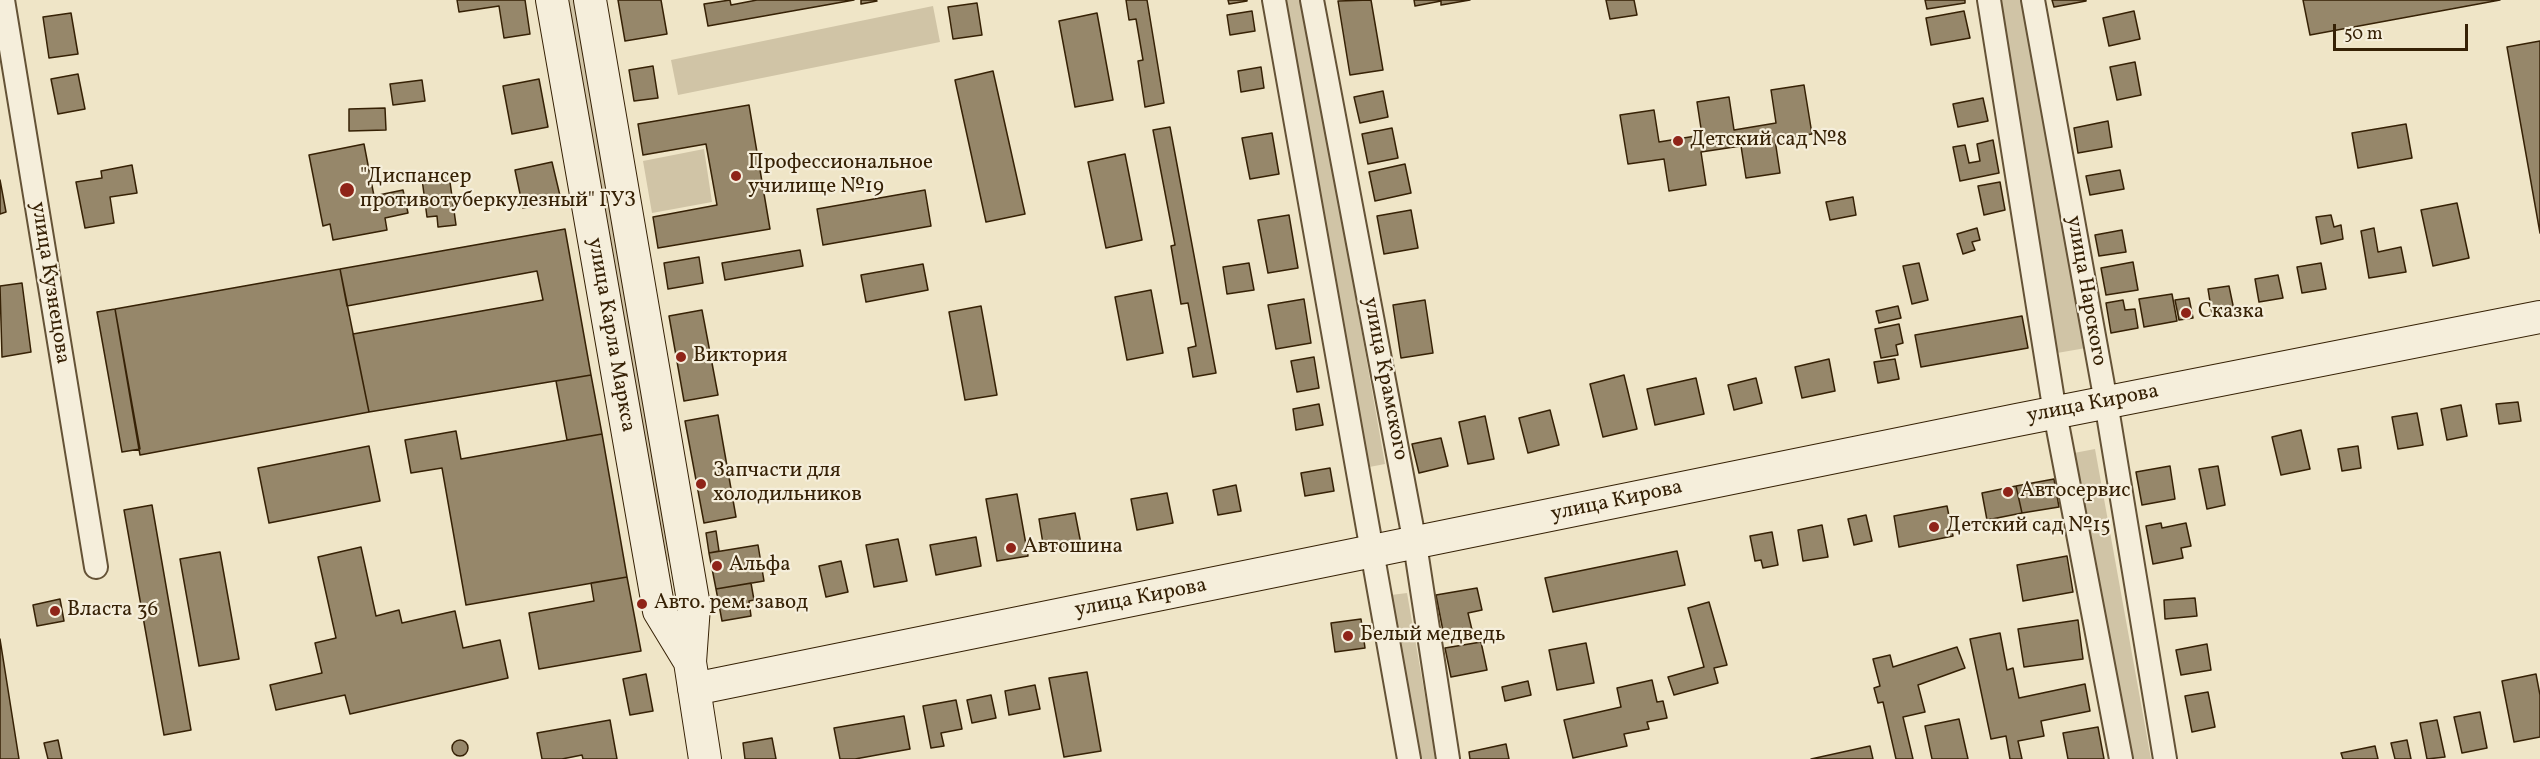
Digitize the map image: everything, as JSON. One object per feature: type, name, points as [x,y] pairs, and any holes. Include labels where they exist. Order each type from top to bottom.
[{"type":"main road","name":"улица Карла Маркса","points":[[552,0],[659,611],[692,676]]},
{"type":"main road","name":"улица Карла Маркса","points":[[590,0],[694,606],[692,676],[705,759]]},
{"type":"main road","name":"улица Кирова","points":[[692,676],[1372,553],[2106,402],[2540,317]]},
{"type":"street","name":"улица Кузнецова","points":[[3,0],[96,567]]},
{"type":"street","name":"улица Крамского","points":[[1274,0],[1409,759]]},
{"type":"street","name":"улица Крамского","points":[[1312,0],[1414,544],[1448,759]]},
{"type":"street","points":[[1989,0],[2055,413],[2121,759]]},
{"type":"street","name":"улица Нарского","points":[[2033,0],[2106,402],[2165,759]]},
{"type":"shaded area","points":[[562,0],[581,0],[676,559],[661,562]]},
{"type":"shaded area","points":[[1282,0],[1303,0],[1385,464],[1364,468]]},
{"type":"shaded area","points":[[1996,0],[2023,0],[2086,348],[2057,353]]},
{"type":"shaded area","points":[[933,6],[940,42],[678,95],[671,60]]},
{"type":"shaded area","points":[[704,149],[712,202],[652,213],[643,161]]},
{"type":"shaded area","points":[[2095,449],[2151,759],[2130,759],[2074,453]]},
{"type":"shaded area","points":[[1407,593],[1436,759],[1420,759],[1391,595]]},
{"type":"building","points":[[457,0],[525,0],[530,34],[504,38],[499,6],[459,12]]},
{"type":"building","points":[[618,0],[661,0],[667,34],[625,41]]},
{"type":"building","points":[[730,0],[731,5],[757,0],[854,0],[708,26],[704,4]]},
{"type":"building","points":[[861,0],[876,0],[877,1],[861,4]]},
{"type":"building","points":[[1126,0],[1147,0],[1164,103],[1145,107],[1138,61],[1143,60],[1136,19],[1129,20]]},
{"type":"building","points":[[1228,0],[1247,0],[1247,1],[1229,4]]},
{"type":"building","points":[[1371,0],[1383,70],[1350,75],[1338,1]]},
{"type":"building","points":[[1414,0],[1470,0],[1441,5],[1441,1],[1415,6]]},
{"type":"building","points":[[1606,0],[1634,0],[1637,15],[1610,19]]},
{"type":"building","points":[[1925,0],[1965,0],[1965,3],[1927,9]]},
{"type":"building","points":[[2052,0],[2086,0],[2086,1],[2054,7]]},
{"type":"building","points":[[2303,0],[2500,0],[2310,35]]},
{"type":"building","points":[[977,3],[982,35],[953,39],[948,7]]},
{"type":"building","points":[[1252,11],[1255,31],[1230,35],[1227,15]]},
{"type":"building","points":[[1964,11],[1970,38],[1931,45],[1926,18]]},
{"type":"building","points":[[2134,11],[2140,39],[2109,46],[2103,18]]},
{"type":"building","points":[[71,13],[78,54],[49,58],[43,17]]},
{"type":"building","points":[[1097,13],[1113,100],[1075,107],[1059,21]]},
{"type":"building","points":[[2540,41],[2540,233],[2507,47]]},
{"type":"building","points":[[2135,62],[2141,95],[2117,100],[2110,67]]},
{"type":"building","points":[[653,66],[658,98],[634,101],[629,70]]},
{"type":"building","points":[[1261,67],[1264,88],[1241,92],[1238,71]]},
{"type":"building","points":[[993,71],[1025,214],[986,222],[955,80]]},
{"type":"building","points":[[78,74],[85,109],[58,114],[51,79]]},
{"type":"building","points":[[539,79],[548,127],[512,134],[503,86]]},
{"type":"building","points":[[422,80],[425,101],[393,105],[390,84]]},
{"type":"building","points":[[1804,85],[1812,134],[1775,140],[1780,173],[1746,178],[1741,146],[1701,152],[1706,185],[1669,191],[1664,159],[1628,164],[1620,115],[1654,110],[1659,142],[1702,135],[1697,102],[1729,97],[1734,130],[1776,123],[1771,90]]},
{"type":"building","points":[[1383,91],[1388,117],[1360,123],[1354,97]]},
{"type":"building","points":[[1983,98],[1988,121],[1958,127],[1953,104]]},
{"type":"building","points":[[749,105],[770,229],[658,248],[653,217],[717,205],[706,144],[643,155],[638,124]]},
{"type":"building","points":[[385,108],[386,130],[349,131],[349,109]]},
{"type":"building","points":[[2108,121],[2112,147],[2078,153],[2074,128]]},
{"type":"building","points":[[2406,124],[2412,158],[2358,168],[2352,133]]},
{"type":"building","points":[[1170,127],[1216,373],[1193,377],[1188,348],[1196,346],[1188,303],[1181,304],[1171,246],[1175,245],[1153,130]]},
{"type":"building","points":[[1392,128],[1398,158],[1368,164],[1362,134]]},
{"type":"building","points":[[1272,133],[1279,174],[1250,179],[1242,138]]},
{"type":"building","points":[[1993,140],[1999,173],[1960,181],[1953,147],[1965,145],[1969,163],[1980,161],[1977,144]]},
{"type":"building","points":[[364,144],[374,196],[403,190],[408,213],[385,218],[387,230],[333,240],[330,224],[323,226],[309,155]]},
{"type":"building","points":[[1125,154],[1142,240],[1106,248],[1088,162]]},
{"type":"building","points":[[552,162],[561,200],[523,208],[515,170]]},
{"type":"building","points":[[1405,164],[1411,193],[1375,201],[1369,172]]},
{"type":"building","points":[[132,165],[137,193],[110,197],[114,223],[85,228],[76,182],[102,178],[101,171]]},
{"type":"building","points":[[2120,170],[2124,189],[2090,195],[2086,176]]},
{"type":"building","points":[[449,175],[456,225],[438,227],[437,216],[427,217],[422,179]]},
{"type":"building","points":[[0,180],[6,212],[0,214]]},
{"type":"building","points":[[2000,182],[2005,210],[1984,215],[1978,186]]},
{"type":"building","points":[[925,190],[931,226],[823,245],[817,209]]},
{"type":"building","points":[[1853,197],[1856,215],[1830,220],[1826,202]]},
{"type":"building","points":[[2457,203],[2469,258],[2433,266],[2421,210]]},
{"type":"building","points":[[1411,210],[1418,248],[1384,254],[1377,216]]},
{"type":"building","points":[[1289,215],[1298,268],[1268,273],[1258,220]]},
{"type":"building","points":[[2331,215],[2334,227],[2341,225],[2343,239],[2321,244],[2316,217]]},
{"type":"building","points":[[1977,228],[1980,240],[1972,242],[1975,250],[1963,254],[1957,234]]},
{"type":"building","points":[[2374,228],[2378,252],[2401,247],[2406,272],[2369,278],[2361,231]]},
{"type":"building","points":[[565,229],[591,375],[369,412],[353,334],[543,300],[537,271],[347,306],[340,269]]},
{"type":"building","points":[[2122,230],[2126,252],[2099,256],[2095,235]]},
{"type":"building","points":[[800,250],[803,266],[725,280],[722,263]]},
{"type":"building","points":[[699,257],[703,283],[668,289],[664,263]]},
{"type":"building","points":[[2133,262],[2138,290],[2106,295],[2101,268]]},
{"type":"building","points":[[1249,263],[1254,290],[1227,294],[1223,267]]},
{"type":"building","points":[[1919,263],[1928,300],[1912,304],[1903,266]]},
{"type":"building","points":[[2321,263],[2326,289],[2302,293],[2297,267]]},
{"type":"building","points":[[923,264],[928,290],[866,302],[861,275]]},
{"type":"building","points":[[340,269],[369,412],[140,455],[115,309]]},
{"type":"building","points":[[2278,275],[2283,298],[2259,302],[2255,279]]},
{"type":"building","points":[[22,283],[31,352],[2,357],[0,286]]},
{"type":"building","points":[[2229,286],[2234,310],[2212,314],[2208,289]]},
{"type":"building","points":[[1151,290],[1163,353],[1127,360],[1115,297]]},
{"type":"building","points":[[2172,294],[2177,321],[2144,327],[2139,299]]},
{"type":"building","points":[[2189,298],[2193,318],[2179,320],[2175,300]]},
{"type":"building","points":[[1304,299],[1311,343],[1276,349],[1268,305]]},
{"type":"building","points":[[1425,300],[1433,353],[1401,358],[1393,305]]},
{"type":"building","points":[[2123,300],[2125,310],[2135,309],[2138,328],[2111,333],[2106,303]]},
{"type":"building","points":[[981,306],[997,395],[965,400],[949,312]]},
{"type":"building","points":[[1898,306],[1901,318],[1879,323],[1876,311]]},
{"type":"building","points":[[115,309],[140,449],[122,452],[97,312]]},
{"type":"building","points":[[702,310],[718,395],[684,401],[669,316]]},
{"type":"building","points":[[2022,316],[2028,348],[1921,367],[1915,335]]},
{"type":"building","points":[[1899,324],[1903,343],[1896,345],[1898,355],[1881,358],[1875,329]]},
{"type":"building","points":[[1314,357],[1319,388],[1297,392],[1291,361]]},
{"type":"building","points":[[1829,359],[1835,391],[1802,398],[1795,367]]},
{"type":"building","points":[[1895,359],[1899,379],[1878,383],[1874,362]]},
{"type":"building","points":[[591,375],[602,434],[567,440],[556,381]]},
{"type":"building","points":[[1624,375],[1637,429],[1603,437],[1590,384]]},
{"type":"building","points":[[1696,378],[1704,414],[1655,425],[1647,389]]},
{"type":"building","points":[[1756,378],[1762,403],[1734,410],[1728,385]]},
{"type":"building","points":[[2518,402],[2521,421],[2499,424],[2496,404]]},
{"type":"building","points":[[1319,404],[1323,425],[1296,430],[1293,409]]},
{"type":"building","points":[[2461,405],[2467,436],[2447,440],[2441,409]]},
{"type":"building","points":[[1550,410],[1559,445],[1528,453],[1519,418]]},
{"type":"building","points":[[2417,413],[2423,445],[2398,449],[2392,417]]},
{"type":"building","points":[[718,415],[736,517],[704,523],[685,421]]},
{"type":"building","points":[[1485,416],[1494,459],[1468,464],[1459,422]]},
{"type":"building","points":[[2301,430],[2310,469],[2281,475],[2272,437]]},
{"type":"building","points":[[456,431],[461,459],[602,434],[627,577],[466,605],[442,468],[411,473],[405,440]]},
{"type":"building","points":[[1441,438],[1448,466],[1419,473],[1412,444]]},
{"type":"building","points":[[369,446],[380,501],[269,523],[258,468]]},
{"type":"building","points":[[2358,446],[2361,468],[2342,471],[2338,449]]},
{"type":"building","points":[[2170,466],[2175,499],[2142,505],[2136,472]]},
{"type":"building","points":[[2218,466],[2225,505],[2207,509],[2199,469]]},
{"type":"building","points":[[1330,468],[1334,491],[1305,496],[1301,473]]},
{"type":"building","points":[[2054,479],[2059,507],[2022,513],[2016,486]]},
{"type":"building","points":[[1236,485],[1241,511],[1218,515],[1213,490]]},
{"type":"building","points":[[2016,486],[2022,513],[1987,520],[1982,493]]},
{"type":"building","points":[[1167,493],[1173,523],[1137,530],[1131,499]]},
{"type":"building","points":[[1017,494],[1028,556],[997,561],[986,499]]},
{"type":"building","points":[[152,505],[191,730],[164,735],[124,510]]},
{"type":"building","points":[[1947,506],[1953,536],[1899,547],[1894,516]]},
{"type":"building","points":[[1075,513],[1081,544],[1044,550],[1039,519]]},
{"type":"building","points":[[1866,515],[1872,541],[1854,545],[1848,519]]},
{"type":"building","points":[[2161,523],[2162,528],[2186,523],[2191,546],[2181,548],[2183,558],[2153,564],[2146,526]]},
{"type":"building","points":[[1822,525],[1828,557],[1803,561],[1798,530]]},
{"type":"building","points":[[716,531],[719,551],[709,553],[706,533]]},
{"type":"building","points":[[1772,532],[1778,565],[1763,568],[1761,560],[1755,561],[1750,536]]},
{"type":"building","points":[[976,537],[981,566],[936,575],[930,545]]},
{"type":"building","points":[[898,539],[907,581],[874,587],[866,545]]},
{"type":"building","points":[[758,545],[764,581],[716,589],[709,553]]},
{"type":"building","points":[[361,547],[376,616],[399,610],[402,623],[455,611],[463,648],[500,640],[508,678],[350,714],[345,695],[276,710],[270,685],[322,673],[315,643],[336,638],[318,557]]},
{"type":"building","points":[[1677,551],[1685,585],[1553,612],[1545,578]]},
{"type":"building","points":[[220,552],[239,659],[199,666],[180,559]]},
{"type":"building","points":[[2067,556],[2073,592],[2023,601],[2017,565]]},
{"type":"building","points":[[841,561],[848,592],[826,597],[819,566]]},
{"type":"building","points":[[627,577],[641,651],[539,669],[529,613],[594,601],[591,583]]},
{"type":"building","points":[[751,583],[754,600],[749,601],[751,616],[722,621],[716,589]]},
{"type":"building","points":[[1477,588],[1482,610],[1468,613],[1472,630],[1444,636],[1436,595]]},
{"type":"building","points":[[2195,598],[2197,616],[2165,619],[2164,600]]},
{"type":"building","points":[[60,599],[64,621],[37,626],[33,605]]},
{"type":"building","points":[[1709,602],[1727,665],[1714,668],[1718,683],[1674,695],[1668,677],[1704,667],[1688,608]]},
{"type":"building","name":"Белый медведь","points":[[1361,619],[1365,648],[1335,652],[1331,623]]},
{"type":"building","points":[[2078,620],[2083,659],[2024,667],[2018,629]]},
{"type":"building","points":[[2000,633],[2007,670],[2013,668],[2019,698],[2085,684],[2090,711],[2041,721],[2044,736],[2018,741],[2022,759],[2010,759],[2006,736],[1991,739],[1970,639]]},
{"type":"building","points":[[0,639],[19,759],[0,759]]},
{"type":"building","points":[[1481,642],[1487,670],[1451,677],[1445,648]]},
{"type":"building","points":[[1586,643],[1594,683],[1557,690],[1549,650]]},
{"type":"building","points":[[2207,644],[2211,670],[2181,675],[2176,650]]},
{"type":"building","points":[[1957,647],[1965,668],[1918,685],[1925,712],[1903,717],[1913,759],[1896,759],[1883,702],[1878,703],[1874,688],[1880,686],[1873,659],[1890,655],[1893,667]]},
{"type":"building","points":[[1087,672],[1101,751],[1064,757],[1049,678]]},
{"type":"building","points":[[646,674],[653,711],[630,715],[623,679]]},
{"type":"building","points":[[2536,674],[2540,695],[2540,737],[2514,742],[2502,681]]},
{"type":"building","points":[[1652,680],[1657,702],[1663,701],[1667,718],[1647,722],[1649,729],[1624,734],[1627,746],[1573,758],[1564,720],[1621,707],[1617,688]]},
{"type":"building","points":[[1528,681],[1531,695],[1505,701],[1502,687]]},
{"type":"building","points":[[1035,685],[1040,709],[1009,715],[1005,691]]},
{"type":"building","points":[[2208,692],[2215,727],[2192,732],[2185,696]]},
{"type":"building","points":[[991,695],[996,718],[972,723],[967,700]]},
{"type":"building","points":[[956,700],[962,729],[941,733],[944,746],[931,748],[923,706]]},
{"type":"building","points":[[2480,712],[2487,748],[2462,753],[2454,717]]},
{"type":"building","points":[[904,716],[910,749],[855,759],[840,759],[834,728]]},
{"type":"building","points":[[1959,719],[1968,759],[1932,759],[1925,726]]},
{"type":"building","points":[[610,720],[617,759],[583,759],[582,755],[562,759],[542,759],[537,733]]},
{"type":"building","points":[[2437,720],[2445,757],[2427,759],[2420,723]]},
{"type":"building","points":[[2098,727],[2104,759],[2068,759],[2063,733]]},
{"type":"building","points":[[772,738],[776,759],[745,759],[743,743]]},
{"type":"building","points":[[58,740],[62,759],[48,759],[44,743]]},
{"type":"building","points":[[460,740],[468,748],[460,756],[452,748]]},
{"type":"building","points":[[2407,740],[2411,759],[2395,759],[2391,743]]},
{"type":"building","points":[[1506,744],[1509,759],[1470,759],[1469,752]]},
{"type":"building","points":[[1870,746],[1873,759],[1811,759]]},
{"type":"building","points":[[2375,746],[2378,759],[2343,759],[2341,753]]},
{"type":"place","name":"Детский сад №8","points":[[1678,141]]},
{"type":"place","name":"Профессиональное училище №19","points":[[736,176]]},
{"type":"place","name":"\"Диспансер противотуберкулезный\" ГУЗ","points":[[347,190]]},
{"type":"place","name":"Сказка","points":[[2186,313]]},
{"type":"place","name":"Виктория","points":[[681,357]]},
{"type":"place","name":"Запчасти для холодильников","points":[[701,484]]},
{"type":"place","name":"Автосервис","points":[[2008,492]]},
{"type":"place","name":"Детский сад №15","points":[[1934,527]]},
{"type":"place","name":"Автошина","points":[[1011,548]]},
{"type":"place","name":"Альфа","points":[[717,566]]},
{"type":"place","name":"Авто. рем. завод","points":[[642,604]]},
{"type":"place","name":"Власта 36","points":[[55,611]]},
{"type":"place","name":"Белый медведь","points":[[1348,636]]}]
